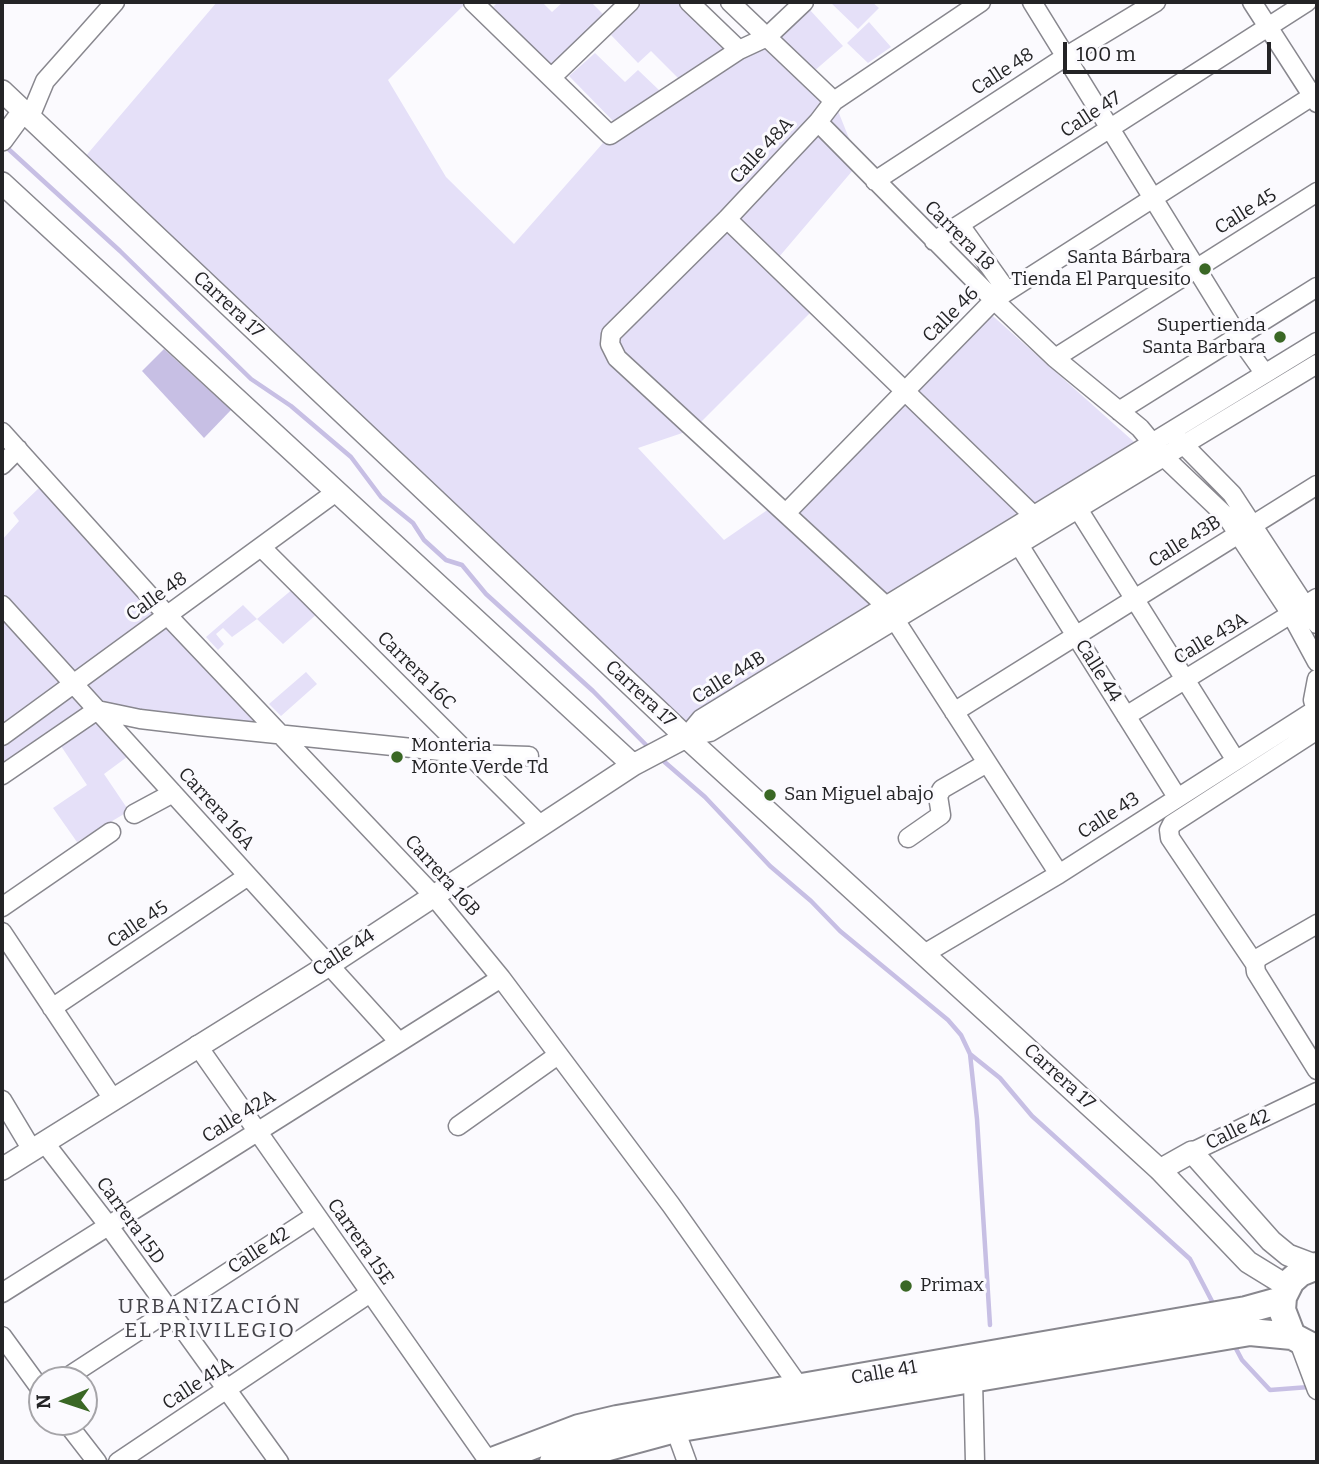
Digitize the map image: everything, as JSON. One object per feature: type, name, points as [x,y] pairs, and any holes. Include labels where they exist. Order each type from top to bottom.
[{"type":"main road","name":"Calle 41","points":[[489,1462],[579,1428],[617,1419],[1246,1310],[1285,1293],[1300,1273],[1317,1266]]},
{"type":"main road","points":[[1285,1293],[1283,1319],[1303,1342]]},
{"type":"main road","name":"Calle 41","points":[[553,1462],[675,1429],[973,1381],[1251,1332],[1303,1342]]},
{"type":"street","points":[[2,139],[17,104],[45,81],[115,2]]},
{"type":"street","points":[[552,77],[630,2]]},
{"type":"street","points":[[689,2],[739,50]]},
{"type":"street","points":[[730,2],[834,101]]},
{"type":"street","points":[[479,4],[610,135],[739,50],[767,37],[804,2]]},
{"type":"street","name":"Calle 48A","points":[[786,513],[617,358],[610,344],[611,334],[727,219],[818,122],[834,101],[981,2]]},
{"type":"street","points":[[1032,2],[1196,269],[1265,374]]},
{"type":"street","name":"Calle 48","points":[[876,181],[1065,57],[1156,2]]},
{"type":"street","points":[[1252,2],[1316,97]]},
{"type":"street","name":"Calle 47","points":[[934,241],[1307,2]]},
{"type":"street","points":[[17,104],[45,81]]},
{"type":"street","name":"Calle 46","points":[[786,513],[1001,296],[1316,97]]},
{"type":"street","name":"Carrera 17","points":[[17,104],[677,742],[924,954],[1160,1170],[1248,1262],[1285,1293]]},
{"type":"street","name":"Carrera 18","points":[[818,122],[934,241],[1001,296],[1055,358],[1140,428],[1157,450],[1246,529],[1317,624]]},
{"type":"street","points":[[2,183],[336,492],[636,764]]},
{"type":"street","name":"Calle 45","points":[[1055,358],[1317,192]]},
{"type":"street","points":[[727,219],[1033,515]]},
{"type":"street","points":[[960,225],[1001,296]]},
{"type":"street","points":[[1119,411],[1317,287]]},
{"type":"street","name":"Calle 44B","points":[[677,742],[710,732],[730,711],[891,613],[1018,545],[1077,509],[1157,450],[1170,432],[1317,342]]},
{"type":"street","name":"Calle 44B","points":[[891,613],[1033,515],[1157,450],[1184,444],[1317,364]]},
{"type":"street","points":[[1140,428],[1170,432]]},
{"type":"street","name":"Carrera 16B","points":[[2,432],[167,615],[432,894],[501,978],[671,1205],[801,1389]]},
{"type":"street","name":"Carrera 18","points":[[1170,432],[1231,494],[1246,529]]},
{"type":"street","points":[[2,465],[18,449]]},
{"type":"street","name":"Calle 43B","points":[[954,712],[1317,485]]},
{"type":"street","name":"Calle 48","points":[[2,736],[336,492]]},
{"type":"street","points":[[1077,509],[1235,759]]},
{"type":"street","points":[[786,513],[891,613],[1059,874]]},
{"type":"street","name":"Calle 44","points":[[1018,545],[1177,797]]},
{"type":"street","name":"Carrera 16C","points":[[261,547],[540,825]]},
{"type":"street","name":"Carrera 16A","points":[[2,605],[400,1042]]},
{"type":"street","name":"Carrera 18","points":[[1305,606],[1317,662]]},
{"type":"street","name":"Calle 43A","points":[[1126,716],[1305,606]]},
{"type":"street","points":[[1316,712],[1313,690],[1317,679]]},
{"type":"street","points":[[2,775],[97,710],[140,719],[470,754],[530,757]]},
{"type":"street","name":"Calle 43","points":[[924,954],[1059,874],[1235,759],[1316,712]]},
{"type":"street","points":[[424,748],[444,729]]},
{"type":"street","points":[[1317,730],[1172,824],[1170,838],[1255,964],[1256,972],[1317,1070]]},
{"type":"street","name":"Calle 44","points":[[2,1169],[329,965],[432,894],[636,764],[677,742]]},
{"type":"street","points":[[908,838],[941,815],[938,796],[942,789],[987,763]]},
{"type":"street","points":[[134,814],[173,793]]},
{"type":"street","points":[[2,907],[111,832]]},
{"type":"street","name":"Calle 45","points":[[52,1008],[248,876]]},
{"type":"street","points":[[1255,964],[1258,958],[1317,924]]},
{"type":"street","points":[[5,943],[113,1099]]},
{"type":"street","name":"Calle 42A","points":[[2,1293],[501,978]]},
{"type":"street","name":"Carrera 15E","points":[[197,1045],[489,1462]]},
{"type":"street","points":[[458,1126],[558,1055]]},
{"type":"street","name":"Calle 42","points":[[1160,1170],[1317,1092]]},
{"type":"street","name":"Carrera 15D","points":[[2,1100],[108,1226],[279,1462]]},
{"type":"street","points":[[1192,1152],[1271,1241],[1287,1255],[1317,1266]]},
{"type":"street","name":"Calle 42","points":[[84,1366],[316,1215]]},
{"type":"street","name":"Calle 41A","points":[[118,1462],[370,1293]]},
{"type":"street","points":[[2,1336],[28,1372]]},
{"type":"street","points":[[1303,1342],[1317,1390]]},
{"type":"street","points":[[973,1381],[975,1462]]},
{"type":"street","points":[[675,1429],[687,1462]]},
{"type":"street","points":[[77,1436],[97,1462]]},
{"type":"shaded area","points":[[217,2],[467,2],[388,80],[446,177],[514,244],[610,135],[767,37],[834,101],[859,163],[773,264],[817,306],[694,429],[638,448],[724,540],[776,504],[802,497],[985,309],[1142,449],[686,737],[84,158]]},
{"type":"shaded area","points":[[498,2],[542,2],[552,12],[563,2],[591,2],[604,15],[554,67],[491,9]]},
{"type":"shaded area","points":[[642,2],[684,2],[735,50],[684,84],[651,51],[638,63],[611,35]]},
{"type":"shaded area","points":[[830,2],[872,2],[879,8],[858,29]]},
{"type":"shaded area","points":[[810,10],[843,46],[813,72],[776,33],[787,26],[791,28]]},
{"type":"shaded area","points":[[869,22],[891,47],[868,63],[847,43]]},
{"type":"shaded area","points":[[595,53],[625,82],[638,70],[660,91],[615,123],[569,76]]},
{"type":"shaded area","points":[[164,349],[231,410],[204,438],[142,371]]},
{"type":"shaded area","points":[[40,487],[155,613],[75,673],[2,594],[2,540],[19,521],[13,513]]},
{"type":"shaded area","points":[[294,588],[318,613],[283,644],[257,619]]},
{"type":"shaded area","points":[[243,605],[257,619],[232,637],[223,628],[216,634],[224,644],[218,650],[206,637]]},
{"type":"shaded area","points":[[2,617],[65,683],[2,731]]},
{"type":"shaded area","points":[[169,622],[267,723],[254,726],[188,723],[104,703],[85,682]]},
{"type":"shaded area","points":[[306,672],[317,684],[281,716],[269,704]]},
{"type":"shaded area","points":[[77,691],[92,707],[2,768],[2,744]]},
{"type":"shaded area","points":[[96,720],[127,757],[104,774],[129,811],[77,842],[53,808],[87,785],[61,746]]},
{"type":"waterway","points":[[4,145],[120,251],[251,379],[291,406],[351,457],[381,497],[413,523],[424,540],[446,560],[462,565],[486,594],[593,691],[651,750]]},
{"type":"waterway","points":[[660,758],[705,797],[770,866],[811,901],[840,931],[948,1020],[961,1035],[970,1054],[977,1119],[990,1325]]},
{"type":"waterway","points":[[970,1054],[1000,1078],[1032,1116],[1190,1259],[1215,1307]]},
{"type":"waterway","points":[[1233,1343],[1242,1360],[1270,1390],[1309,1387]]},
{"type":"place","name":"Santa Bárbara Tienda El Parquesito","points":[[1205,269]]},
{"type":"place","name":"Supertienda Santa Barbara","points":[[1280,337]]},
{"type":"place","name":"Monteria Monte Verde Td","points":[[397,757]]},
{"type":"place","name":"San Miguel abajo","points":[[770,795]]},
{"type":"place","name":"Primax","points":[[906,1286]]},
{"type":"district","name":"URBANIZACIÓN EL PRIVILEGIO","points":[[210,1319]]}]
